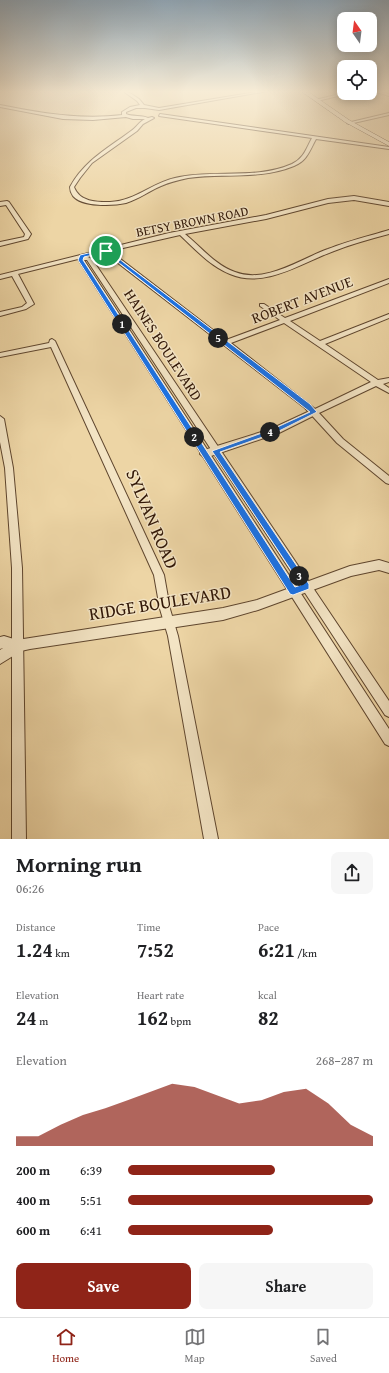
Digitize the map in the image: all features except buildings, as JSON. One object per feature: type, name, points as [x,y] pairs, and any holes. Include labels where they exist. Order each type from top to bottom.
[{"type":"main road","points":[[363,130],[389,144]]},
{"type":"street","points":[[136,130],[97,156],[86,166],[77,177],[72,187],[75,195],[91,202],[115,203],[135,198],[154,187],[175,179],[193,176],[254,174],[273,171],[294,164],[304,158],[308,154],[315,137]]},
{"type":"street","points":[[267,130],[389,148]]},
{"type":"street","name":"BETSY BROWN ROAD","points":[[0,276],[181,233],[237,224],[337,199],[360,199],[389,204]]},
{"type":"street","points":[[0,204],[7,203],[28,234],[26,238],[0,244]]},
{"type":"street","points":[[181,233],[218,265],[239,276],[252,276],[268,275],[329,250],[389,232]]},
{"type":"street","points":[[106,251],[308,406],[340,441],[389,481]]},
{"type":"street","name":"HAINES BOULEVARD","points":[[389,711],[89,259],[82,256],[81,260],[389,740]]},
{"type":"street","points":[[0,314],[29,306],[30,301],[14,273]]},
{"type":"street","name":"ROBERT AVENUE","points":[[225,343],[389,281]]},
{"type":"street","points":[[262,305],[389,391]]},
{"type":"street","points":[[320,344],[389,316]]},
{"type":"street","name":"SYLVAN ROAD","points":[[0,355],[53,342],[158,570],[211,839]]},
{"type":"street","points":[[205,454],[275,430],[373,384],[389,380]]},
{"type":"street","points":[[0,419],[10,476],[16,568],[19,839]]},
{"type":"street","name":"RIDGE BOULEVARD","points":[[0,643],[4,642],[17,646],[169,622],[246,608],[367,566],[378,565],[389,568]]},
{"type":"street","name":"RIDGE BOULEVARD","points":[[0,658],[17,646]]},
{"type":"route","points":[[106,251],[314,412],[302,419],[256,438],[216,451],[306,586],[293,591],[81,260],[82,256],[106,251]]}]
